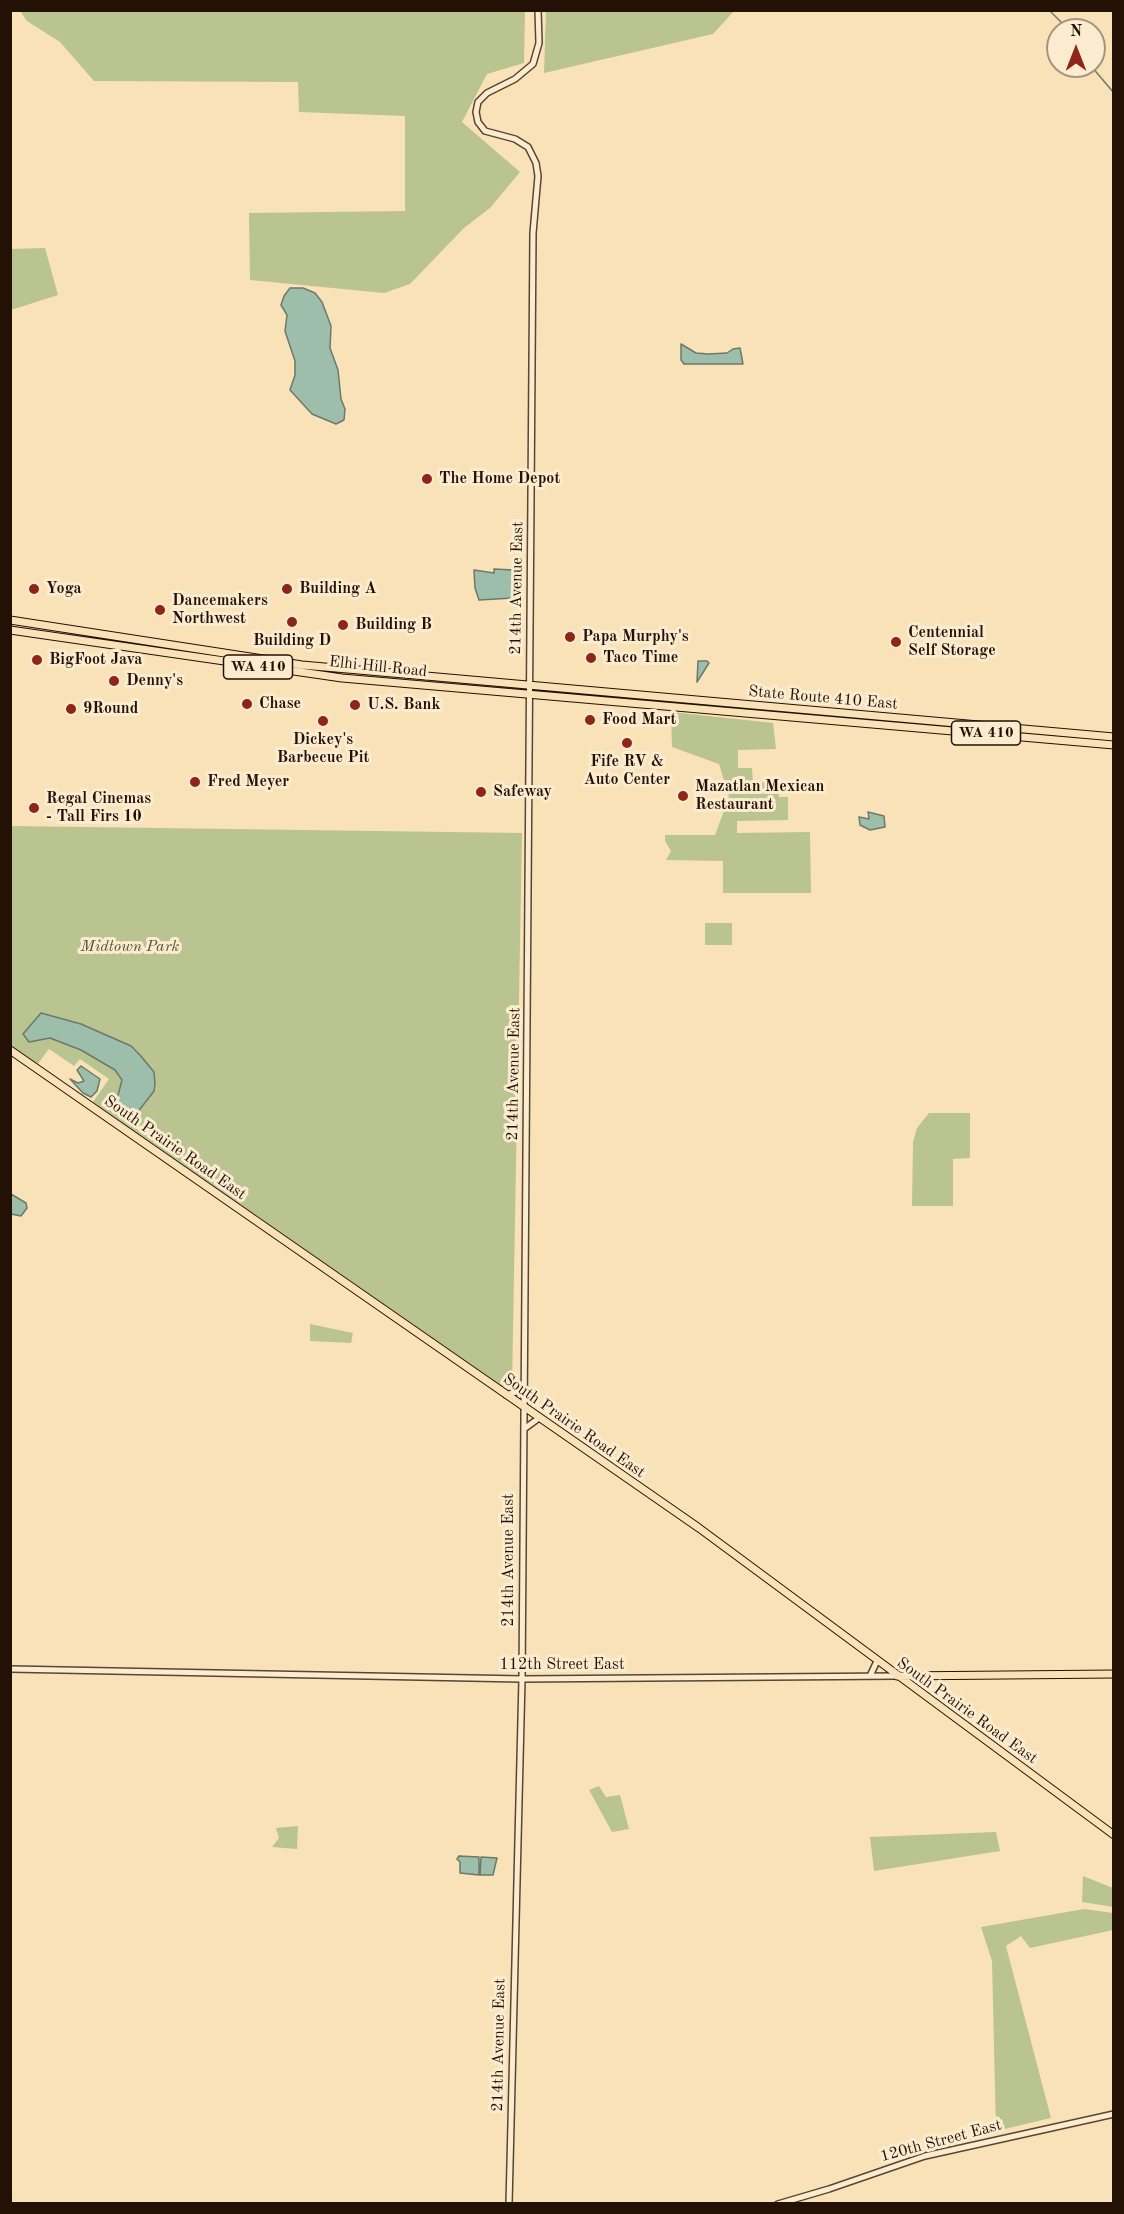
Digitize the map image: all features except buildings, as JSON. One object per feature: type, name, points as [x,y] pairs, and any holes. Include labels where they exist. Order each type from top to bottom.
[{"type":"main road","name":"Elhi Hill Road","points":[[10,621],[302,665],[490,684],[530,685]]},
{"type":"main road","name":"Elhi Hill Road","points":[[10,630],[342,678],[530,694]]},
{"type":"main road","name":"State Route 410 East","points":[[530,685],[1113,737]]},
{"type":"main road","name":"State Route 410 East","points":[[530,694],[1113,744]]},
{"type":"main road","name":"South Prairie Road East","points":[[10,1050],[699,1528],[1113,1835]]},
{"type":"main road","name":"112th Street East","points":[[897,1676],[1113,1674]]},
{"type":"main road","points":[[916,1690],[916,1680],[920,1676]]},
{"type":"street","name":"214th Avenue East","points":[[509,2204],[522,1679],[533,233],[537,168],[528,147],[515,139],[485,131],[478,122],[476,112],[478,102],[487,93],[515,79],[533,64],[539,43],[538,10]]},
{"type":"street","points":[[505,1395],[516,1392],[524,1383]]},
{"type":"street","points":[[524,1429],[539,1418]]},
{"type":"street","points":[[870,1676],[877,1661]]},
{"type":"street","name":"112th Street East","points":[[10,1669],[522,1679],[897,1676]]},
{"type":"street","name":"120th Street East","points":[[778,2204],[925,2156],[1113,2114]]},
{"type":"green space","points":[[546,10],[734,11],[713,34],[544,73]]},
{"type":"green space","points":[[20,11],[525,11],[524,63],[487,74],[462,122],[520,172],[490,208],[464,228],[410,284],[384,293],[250,280],[249,213],[405,211],[405,116],[299,112],[298,82],[94,81],[60,42],[27,21]]},
{"type":"green space","points":[[45,248],[58,295],[11,310],[11,249]]},
{"type":"green space","points":[[671,712],[773,723],[776,749],[738,750],[738,768],[752,768],[753,783],[778,782],[779,797],[788,797],[788,820],[737,821],[737,833],[810,832],[811,893],[723,893],[723,861],[666,860],[671,851],[665,841],[665,835],[715,835],[729,797],[719,764],[672,747]]},
{"type":"green space","name":"Midtown Park","points":[[11,826],[522,833],[512,1386],[502,1386],[93,1102],[109,1079],[80,1059],[74,1066],[49,1049],[37,1065],[11,1046]]},
{"type":"green space","points":[[705,923],[732,923],[732,945],[705,945]]},
{"type":"green space","points":[[929,1113],[970,1113],[970,1158],[953,1159],[953,1206],[912,1206],[913,1142],[917,1128]]},
{"type":"green space","points":[[310,1324],[353,1333],[351,1343],[310,1341]]},
{"type":"green space","points":[[599,1786],[606,1797],[620,1795],[629,1829],[612,1832],[589,1790]]},
{"type":"green space","points":[[298,1826],[297,1849],[272,1847],[279,1838],[276,1828]]},
{"type":"green space","points":[[996,1832],[1000,1851],[874,1871],[870,1837]]},
{"type":"green space","points":[[1083,1876],[1113,1888],[1113,1907],[1082,1902]]},
{"type":"green space","points":[[1084,1909],[1113,1913],[1113,1930],[1030,1948],[1021,1936],[1006,1946],[1051,2118],[996,2131],[992,1961],[981,1927]]},
{"type":"shaded area","points":[[290,288],[303,288],[315,293],[322,302],[331,326],[330,348],[338,370],[341,399],[345,409],[344,420],[336,424],[312,414],[290,390],[295,375],[295,361],[285,331],[287,315],[281,305]]},
{"type":"shaded area","points":[[681,344],[696,353],[708,354],[727,353],[740,348],[743,364],[684,364],[681,360]]},
{"type":"shaded area","points":[[494,569],[513,570],[513,598],[479,600],[475,588],[474,570],[494,573]]},
{"type":"shaded area","points":[[698,661],[709,663],[697,682]]},
{"type":"shaded area","points":[[868,812],[884,816],[885,827],[870,830],[860,825],[859,817],[869,819]]},
{"type":"shaded area","points":[[41,1013],[81,1024],[131,1046],[140,1055],[154,1072],[155,1084],[154,1091],[137,1113],[132,1115],[118,1104],[117,1099],[122,1080],[115,1070],[81,1050],[50,1038],[29,1042],[23,1034]]},
{"type":"shaded area","points":[[81,1066],[100,1079],[97,1091],[91,1097],[83,1093],[70,1079],[78,1083],[84,1081],[77,1070]]},
{"type":"shaded area","points":[[11,1194],[26,1203],[27,1208],[21,1216],[11,1214]]},
{"type":"shaded area","points":[[459,1856],[479,1857],[479,1875],[460,1873],[460,1862],[457,1859]]},
{"type":"shaded area","points":[[481,1857],[497,1858],[493,1875],[480,1875]]},
{"type":"waterway","points":[[1049,10],[1057,18]]},
{"type":"waterway","points":[[1101,78],[1114,93]]},
{"type":"place","name":"The Home Depot","points":[[427,479]]},
{"type":"place","name":"Yoga","points":[[34,589]]},
{"type":"place","name":"Building A","points":[[287,589]]},
{"type":"place","name":"Dancemakers Northwest","points":[[160,610]]},
{"type":"place","name":"Building D","points":[[292,622]]},
{"type":"place","name":"Building B","points":[[343,625]]},
{"type":"place","name":"Papa Murphy's","points":[[570,637]]},
{"type":"place","name":"Centennial Self Storage","points":[[896,642]]},
{"type":"place","name":"Taco Time","points":[[591,658]]},
{"type":"place","name":"BigFoot Java","points":[[37,660]]},
{"type":"place","name":"Denny's","points":[[114,681]]},
{"type":"place","name":"Chase","points":[[247,704]]},
{"type":"place","name":"U.S. Bank","points":[[355,705]]},
{"type":"place","name":"9Round","points":[[71,709]]},
{"type":"place","name":"Food Mart","points":[[590,720]]},
{"type":"place","name":"Dickey's Barbecue Pit","points":[[323,721]]},
{"type":"place","name":"Fife RV & Auto Center","points":[[627,743]]},
{"type":"place","name":"Fred Meyer","points":[[195,782]]},
{"type":"place","name":"Safeway","points":[[481,792]]},
{"type":"place","name":"Mazatlan Mexican Restaurant","points":[[683,796]]},
{"type":"place","name":"Regal Cinemas - Tall Firs 10","points":[[34,808]]}]
